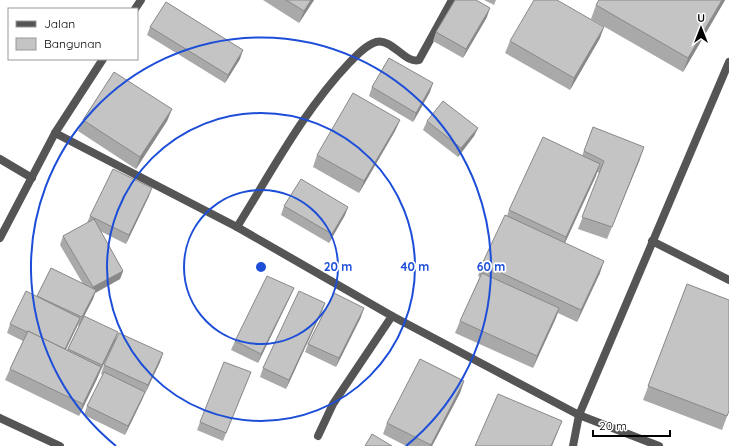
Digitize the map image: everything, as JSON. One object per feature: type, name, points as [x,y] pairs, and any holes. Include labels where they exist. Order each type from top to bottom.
[{"type":"street","points":[[236,227],[303,120],[321,95],[343,70],[370,45],[379,41],[386,43],[413,61],[419,60],[452,0]]},
{"type":"street","points":[[0,238],[55,133],[102,60]]},
{"type":"street","points":[[573,446],[579,415],[729,62]]},
{"type":"street","points":[[55,133],[236,227],[392,316],[579,415],[659,446]]},
{"type":"street","points":[[0,159],[32,178]]},
{"type":"street","points":[[652,241],[729,280]]},
{"type":"street","points":[[318,436],[333,404],[392,316]]},
{"type":"street","points":[[0,418],[60,446]]},
{"type":"building","points":[[286,0],[311,0],[304,11]]},
{"type":"building","points":[[455,0],[476,0],[490,8],[466,49],[436,32]]},
{"type":"building","points":[[534,0],[557,0],[604,27],[574,78],[510,41]]},
{"type":"building","points":[[599,0],[722,0],[688,58],[596,5]]},
{"type":"building","points":[[166,2],[243,50],[228,75],[150,27]]},
{"type":"building","points":[[389,58],[433,83],[416,113],[372,87]]},
{"type":"building","points":[[114,72],[172,109],[140,157],[83,120]]},
{"type":"building","points":[[353,93],[400,120],[364,181],[317,155]]},
{"type":"building","points":[[443,101],[478,128],[461,148],[427,121]]},
{"type":"building","points":[[593,127],[644,147],[612,227],[582,217],[604,161],[584,151]]},
{"type":"building","points":[[543,137],[600,164],[566,237],[509,210]]},
{"type":"building","points":[[113,169],[152,188],[129,235],[90,216]]},
{"type":"building","points":[[301,179],[348,207],[332,234],[284,206]]},
{"type":"building","points":[[505,215],[604,261],[581,310],[482,264]]},
{"type":"building","points":[[94,219],[123,271],[93,287],[63,236]]},
{"type":"building","points":[[51,268],[96,290],[82,317],[37,296]]},
{"type":"building","points":[[482,273],[559,308],[537,356],[460,321]]},
{"type":"building","points":[[267,276],[294,288],[261,354],[235,341]]},
{"type":"building","points":[[687,284],[729,300],[729,411],[727,416],[648,386]]},
{"type":"building","points":[[26,291],[80,318],[65,349],[10,324]]},
{"type":"building","points":[[299,291],[325,303],[289,380],[263,368]]},
{"type":"building","points":[[334,293],[364,308],[339,358],[308,344]]},
{"type":"building","points":[[84,316],[118,332],[102,365],[68,349]]},
{"type":"building","points":[[28,331],[101,367],[83,404],[10,369]]},
{"type":"building","points":[[119,333],[163,353],[148,385],[104,365]]},
{"type":"building","points":[[420,359],[464,381],[431,445],[387,423]]},
{"type":"building","points":[[224,362],[251,372],[226,433],[200,422]]},
{"type":"building","points":[[104,372],[145,392],[128,426],[87,406]]},
{"type":"building","points":[[498,394],[562,421],[551,446],[475,446]]},
{"type":"building","points":[[372,434],[392,446],[365,446]]}]
